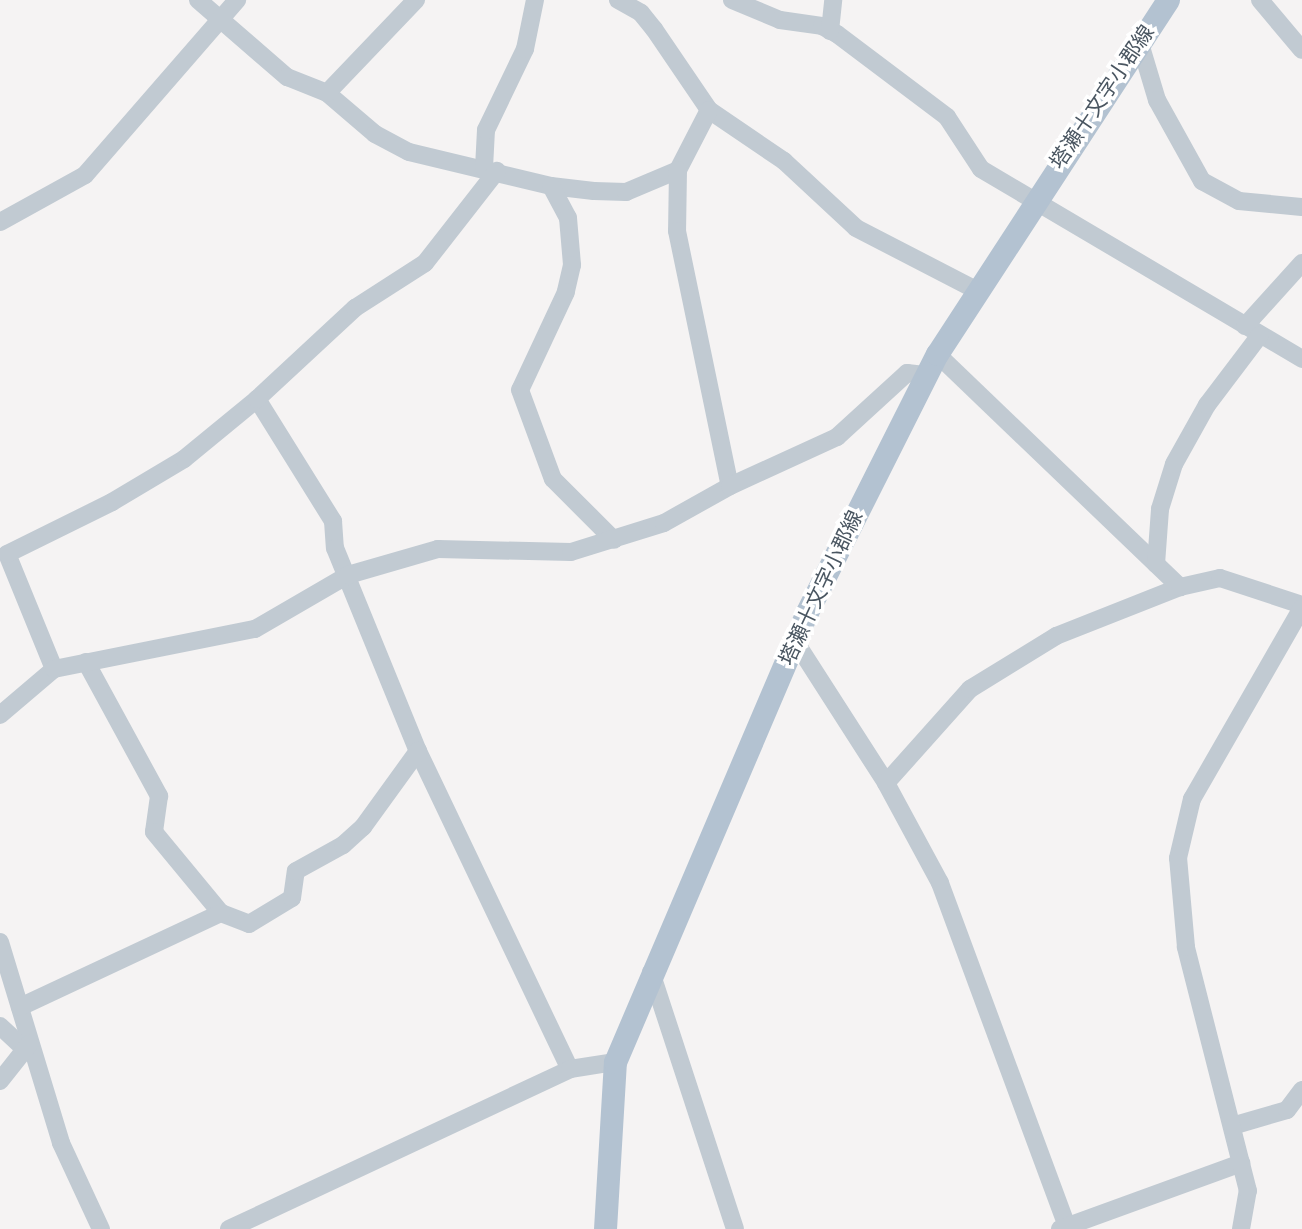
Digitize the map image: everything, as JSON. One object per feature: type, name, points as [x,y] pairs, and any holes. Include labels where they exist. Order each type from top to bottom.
[{"type":"main road","name":"塔瀬十文字小郡線","points":[[605,1229],[615,1062],[651,972],[795,641],[937,354],[1033,202],[1168,0]]},
{"type":"street","points":[[198,0],[287,77],[327,93],[396,147],[551,186],[626,192],[678,170]]},
{"type":"street","points":[[0,222],[85,175],[237,0]]},
{"type":"street","points":[[327,93],[416,0]]},
{"type":"street","points":[[54,669],[8,554],[163,474],[257,400],[355,308],[425,262],[491,170],[486,130],[525,49],[535,0]]},
{"type":"street","points":[[618,0],[641,13],[709,110],[784,161],[856,229],[976,290]]},
{"type":"street","points":[[732,0],[780,20],[830,31],[928,99],[959,131],[981,169],[1302,359]]},
{"type":"street","points":[[830,31],[834,0]]},
{"type":"street","points":[[1260,0],[1302,50]]},
{"type":"street","points":[[1139,40],[1157,100],[1202,181],[1239,201],[1302,208]]},
{"type":"street","points":[[709,110],[678,170],[677,231],[730,486]]},
{"type":"street","points":[[551,186],[568,219],[572,265],[566,292],[520,390],[553,480],[614,540]]},
{"type":"street","points":[[1156,564],[1160,509],[1174,464],[1252,330],[1302,263]]},
{"type":"street","points":[[937,354],[1180,587]]},
{"type":"street","points":[[0,715],[54,669],[255,629],[348,575],[438,549],[549,553],[614,540],[664,523],[730,486],[837,437],[907,373],[927,375]]},
{"type":"street","points":[[257,400],[333,521],[335,548],[418,751],[570,1069]]},
{"type":"street","points":[[886,783],[970,690],[1056,636],[1180,587],[1220,578],[1234,580],[1302,606],[1192,799],[1178,858],[1186,947],[1248,1191],[1241,1229]]},
{"type":"street","points":[[795,641],[886,783],[940,883],[968,950],[1065,1228],[1241,1163]]},
{"type":"street","points":[[86,662],[159,796],[154,832],[221,913],[249,923],[292,898],[296,871],[343,845],[363,827],[418,751]]},
{"type":"street","points":[[20,1007],[221,913]]},
{"type":"street","points":[[0,942],[20,1007],[28,1046],[61,1143],[101,1229]]},
{"type":"street","points":[[651,972],[735,1229]]},
{"type":"street","points":[[0,1026],[28,1046]]},
{"type":"street","points":[[0,1081],[28,1046]]},
{"type":"street","points":[[229,1229],[570,1069],[615,1062]]},
{"type":"street","points":[[1232,1126],[1287,1110],[1302,1090]]}]
